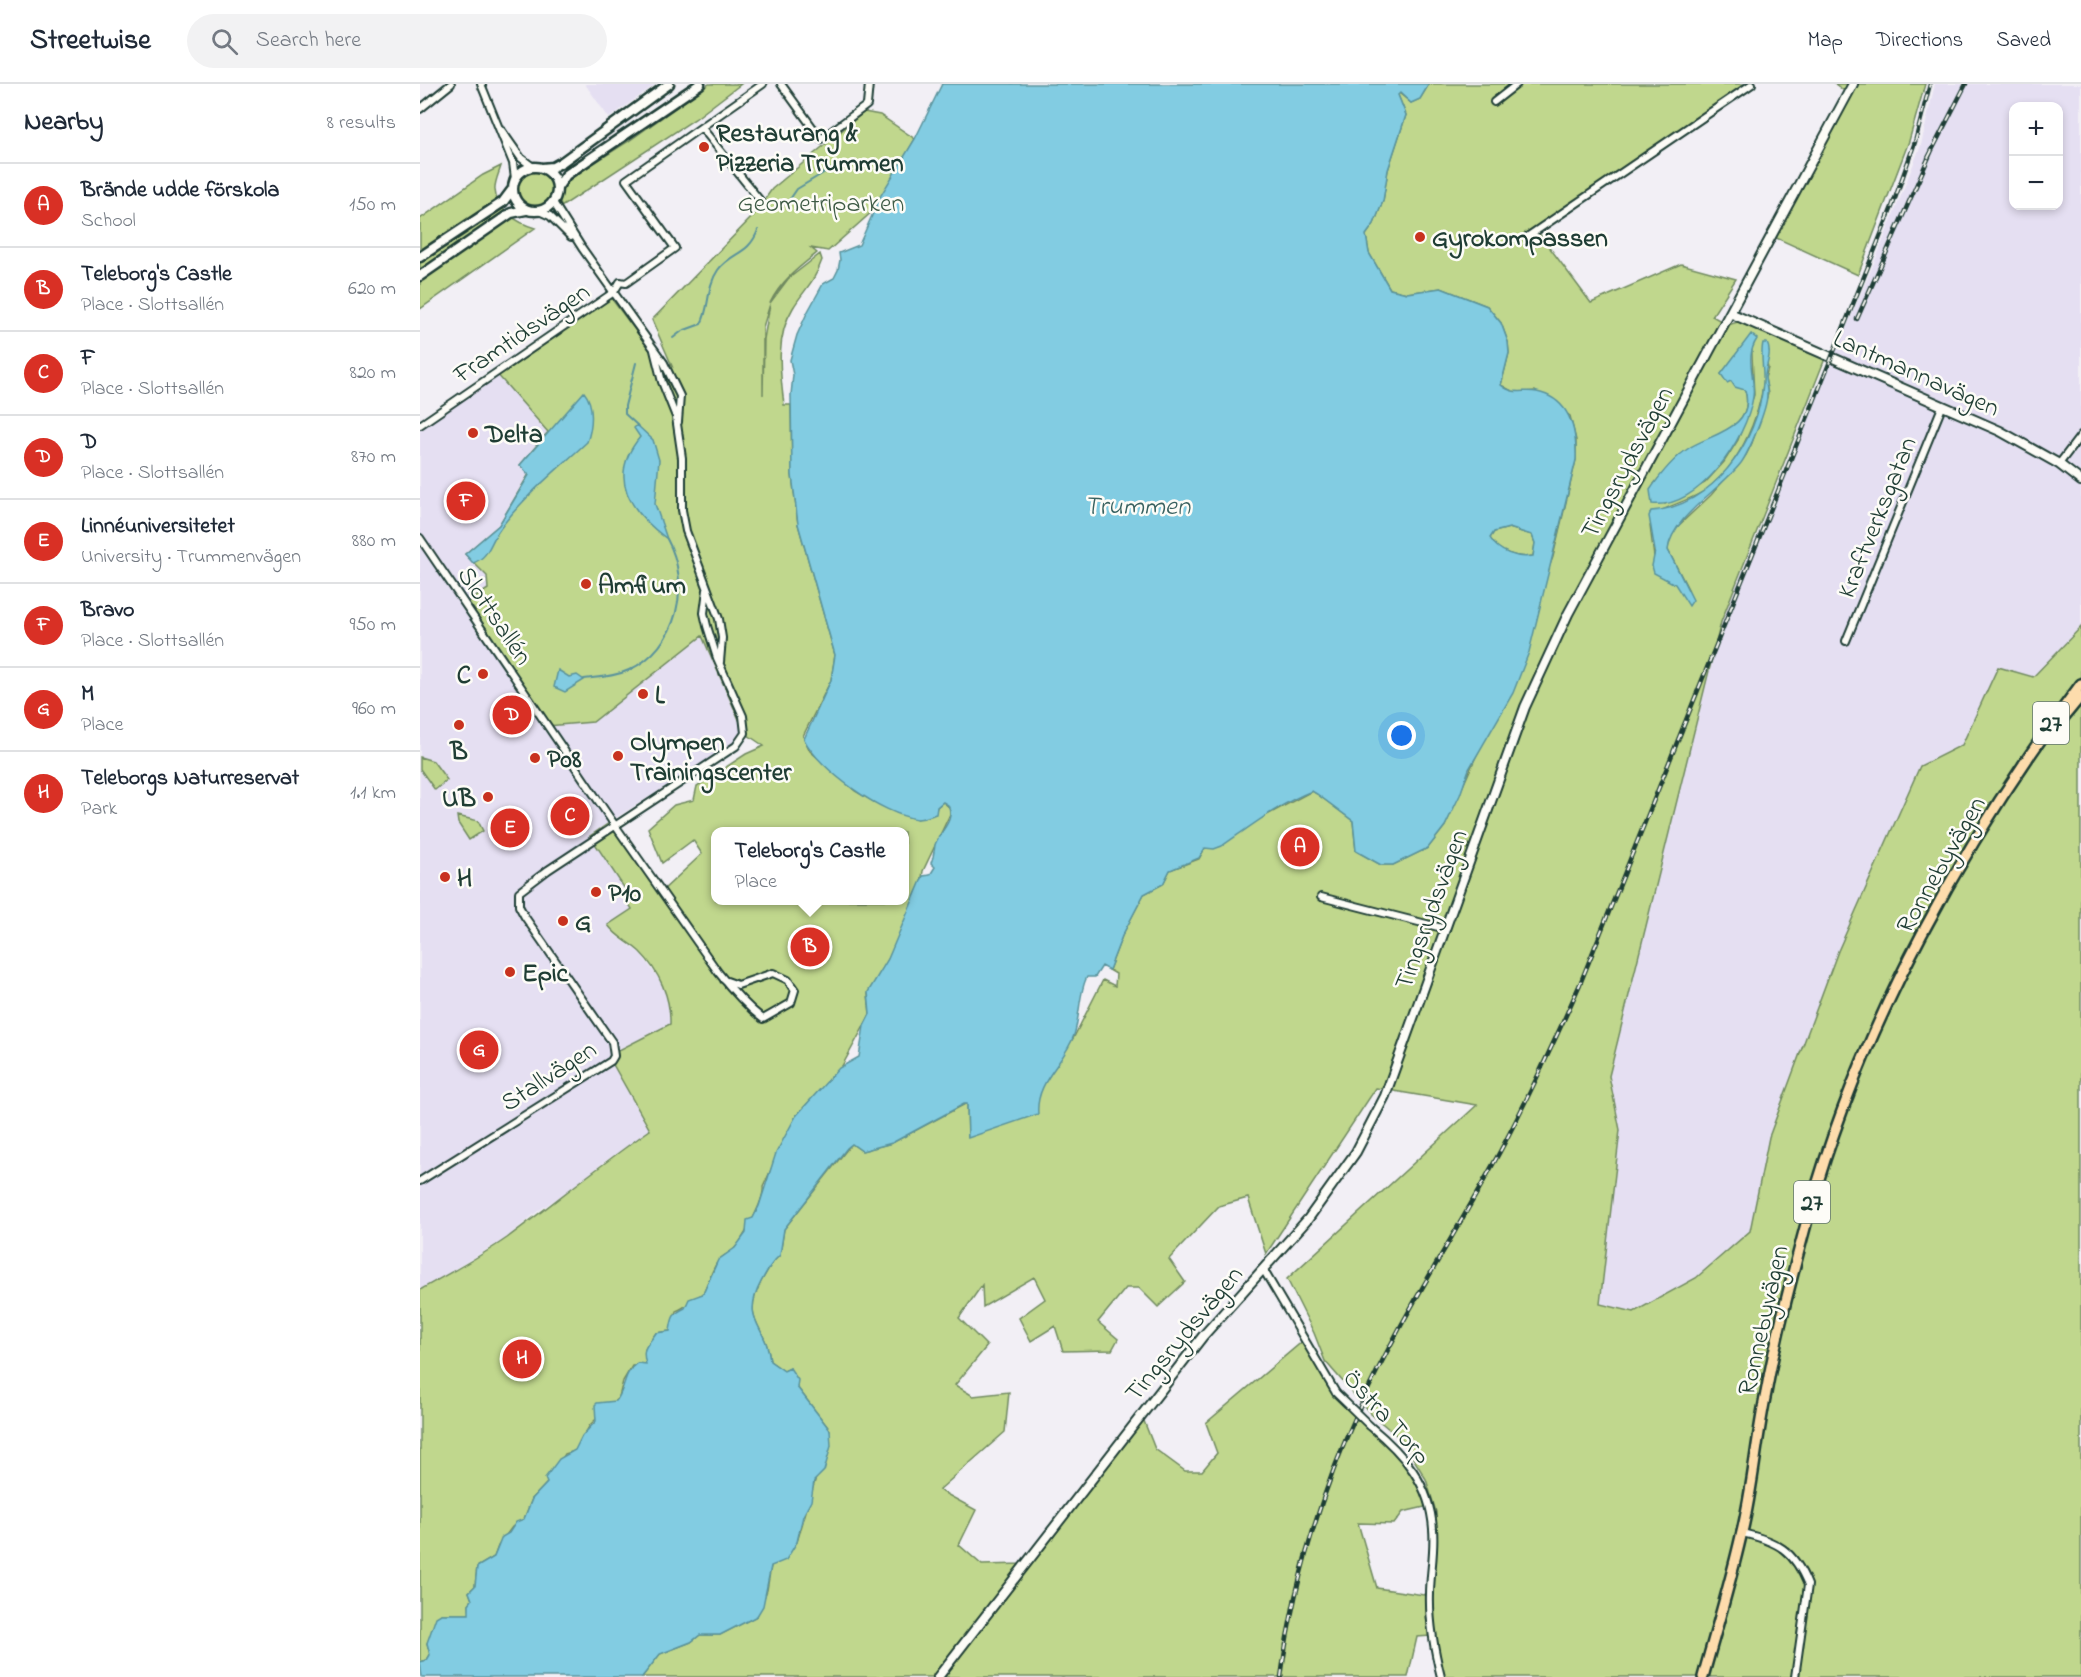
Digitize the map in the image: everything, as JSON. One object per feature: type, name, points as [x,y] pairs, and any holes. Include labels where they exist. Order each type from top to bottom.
[{"type":"main road","points":[[420,257],[503,202],[512,190],[514,179],[520,172],[537,167],[551,168],[562,162],[669,84]]},
{"type":"main road","points":[[420,276],[511,213],[526,210],[539,211],[553,201],[557,188],[566,175],[700,84]]},
{"type":"main road","points":[[537,167],[552,175],[557,188]]},
{"type":"main road","points":[[512,190],[516,202],[526,210]]},
{"type":"main road","name":"Ronnebyvägen","points":[[1703,1677],[1742,1533],[1766,1391],[1784,1311],[1811,1207],[1847,1099],[1904,968],[1944,894],[2024,765],[2081,684]]},
{"type":"main road","name":"Ronnebyvägen","points":[[2024,765],[2081,696]]},
{"type":"street","points":[[420,109],[451,84]]},
{"type":"street","points":[[481,84],[513,163],[514,179]]},
{"type":"street","points":[[762,203],[702,128],[763,84]]},
{"type":"street","points":[[781,84],[821,139],[867,105],[869,84]]},
{"type":"street","points":[[1494,102],[1517,84]]},
{"type":"street","points":[[1527,237],[1752,84]]},
{"type":"street","name":"Tingsrydsvägen","points":[[938,1677],[1023,1564],[1203,1336],[1326,1195],[1366,1134],[1385,1096],[1525,707],[1568,614],[1853,84]]},
{"type":"street","points":[[495,122],[514,149],[537,167]]},
{"type":"street","name":"Framtidsvägen","points":[[420,425],[614,292],[621,282],[626,283],[675,248],[626,180],[702,128]]},
{"type":"street","points":[[553,201],[582,248],[664,363],[677,388],[680,405],[678,425]]},
{"type":"street","points":[[539,211],[550,216],[582,248]]},
{"type":"street","name":"Lantmannavägen","points":[[1731,313],[2000,431],[2059,464],[2081,481]]},
{"type":"street","points":[[654,350],[678,425],[682,458],[682,510],[707,590],[719,620],[722,638],[720,666]]},
{"type":"street","name":"Kraftverksgatan","points":[[1846,641],[1942,407]]},
{"type":"street","points":[[2059,464],[2081,435]]},
{"type":"street","name":"Slottsallén","points":[[420,538],[615,826],[724,980],[743,1003],[763,1019],[791,1003],[795,990],[788,980],[773,973],[738,985],[724,980]]},
{"type":"street","points":[[615,826],[736,746],[745,733],[743,716],[720,666],[705,619],[707,590]]},
{"type":"street","name":"Stallvägen","points":[[420,1181],[611,1061],[614,1056],[612,1042],[523,912],[518,898],[522,888],[615,826]]},
{"type":"street","points":[[1321,897],[1446,929]]},
{"type":"street","name":"Östra Torp","points":[[1263,1269],[1336,1393],[1396,1447],[1410,1463],[1429,1506],[1433,1530],[1431,1626],[1441,1677]]},
{"type":"street","points":[[1742,1533],[1780,1544],[1802,1571],[1808,1585],[1795,1677]]},
{"type":"shaded area","points":[[585,84],[656,84],[609,118]]},
{"type":"shaded area","points":[[1935,84],[2081,84],[2081,627],[2033,677],[1998,667],[1962,745],[1920,766],[1838,951],[1769,1137],[1750,1231],[1696,1278],[1634,1312],[1600,1304],[1620,1130],[1609,1076],[1721,622],[1879,251],[1921,145]]},
{"type":"shaded area","points":[[496,373],[549,432],[520,465],[529,474],[499,525],[466,554],[487,576],[488,589],[465,604],[593,722],[702,636],[745,733],[734,743],[614,819],[633,908],[608,926],[614,934],[641,954],[661,982],[671,1010],[670,1024],[611,1061],[651,1130],[601,1164],[589,1177],[538,1211],[506,1238],[420,1290],[420,425]]},
{"type":"green space","points":[[709,84],[741,84],[695,119],[561,207],[559,197],[562,187],[575,175],[629,141]]},
{"type":"green space","points":[[1429,84],[1752,84],[1538,232],[1591,303],[1681,264],[1736,279],[1712,316],[1728,325],[1741,321],[1826,356],[1721,622],[1609,1076],[1620,1130],[1600,1304],[1634,1312],[1696,1278],[1750,1231],[1769,1137],[1838,951],[1920,766],[1962,745],[1998,667],[2033,677],[2081,627],[2081,1677],[1441,1677],[1431,1636],[1417,1637],[1408,1677],[642,1677],[660,1654],[691,1642],[700,1635],[720,1635],[757,1616],[767,1590],[771,1566],[797,1542],[830,1430],[797,1387],[790,1368],[784,1371],[770,1361],[768,1349],[756,1323],[753,1306],[761,1282],[780,1255],[784,1229],[848,1148],[852,1144],[862,1151],[892,1143],[967,1103],[968,1137],[1037,1103],[1041,1088],[1074,1037],[1103,980],[1115,986],[1116,974],[1109,970],[1122,936],[1144,894],[1163,884],[1170,870],[1199,859],[1205,848],[1312,791],[1353,821],[1356,851],[1381,865],[1393,865],[1428,848],[1445,826],[1478,752],[1553,557],[1576,460],[1576,440],[1570,416],[1535,391],[1515,393],[1501,385],[1509,353],[1508,342],[1501,323],[1487,306],[1441,288],[1407,293],[1390,289],[1369,253],[1366,235],[1374,224],[1383,201],[1388,170],[1406,115],[1398,95],[1399,93],[1411,103],[1420,99]],"holes":[[[1751,335],[1754,395],[1738,440],[1724,462],[1705,483],[1665,504],[1654,484],[1669,466],[1689,449],[1725,432],[1743,415],[1747,404],[1745,390],[1721,374]],[[1763,349],[1768,368],[1765,378],[1768,394],[1746,455],[1711,495],[1676,528],[1669,542],[1668,550],[1688,589],[1664,578],[1654,557],[1650,526],[1661,511],[1707,489],[1733,461],[1744,444],[1759,406],[1764,367]],[[1376,1088],[1477,1105],[1287,1279],[1325,1361],[1371,1414],[1402,1440],[1426,1479],[1436,1512],[1434,1589],[1424,1595],[1377,1588],[1358,1523],[1394,1524],[1403,1512],[1429,1506],[1410,1463],[1336,1393],[1303,1341],[1206,1423],[1217,1453],[1202,1471],[1185,1471],[1155,1449],[1142,1416],[1023,1564],[982,1565],[959,1545],[976,1510],[939,1490],[1005,1432],[1009,1392],[973,1396],[955,1385],[987,1346],[959,1318],[982,1285],[983,1307],[1034,1277],[1045,1299],[1019,1318],[1031,1341],[1055,1326],[1063,1351],[1112,1350],[1118,1339],[1098,1322],[1126,1288],[1139,1288],[1158,1307],[1185,1282],[1169,1259],[1219,1206],[1248,1198],[1266,1254]]]},
{"type":"green space","points":[[1835,84],[1925,84],[1909,141],[1858,275],[1772,236],[1847,93]]},
{"type":"green space","name":"Geometriparken","points":[[864,112],[880,115],[915,139],[874,210],[828,251],[811,248],[817,253],[785,281],[770,303],[788,279],[820,254],[822,260],[815,275],[787,319],[780,355],[784,405],[791,405],[792,475],[798,524],[835,655],[831,680],[803,736],[810,751],[855,791],[874,802],[917,819],[935,814],[937,807],[943,802],[950,808],[950,814],[923,871],[921,884],[896,944],[868,994],[870,1014],[842,1066],[796,1116],[763,1187],[757,1210],[743,1237],[734,1249],[717,1263],[703,1294],[676,1311],[670,1331],[656,1333],[645,1351],[647,1365],[632,1366],[623,1381],[619,1397],[590,1425],[575,1451],[565,1454],[547,1483],[532,1499],[524,1519],[512,1527],[498,1546],[494,1557],[477,1567],[475,1586],[469,1592],[472,1600],[469,1604],[470,1614],[441,1614],[427,1643],[430,1655],[427,1660],[420,1662],[420,1290],[507,1238],[650,1130],[611,1061],[615,1052],[670,1024],[668,1004],[658,976],[647,959],[608,925],[632,909],[629,904],[633,901],[590,836],[612,821],[662,891],[702,854],[693,840],[662,863],[648,828],[674,805],[694,800],[697,786],[746,754],[764,746],[745,733],[702,636],[593,722],[547,726],[465,604],[488,589],[487,576],[465,554],[499,525],[529,474],[520,465],[548,432],[496,373],[611,298],[650,350],[672,366],[652,320],[753,216],[772,189]],"holes":[[[770,304],[764,339],[763,395],[763,327]]]},
{"type":"green space","points":[[501,166],[495,187],[499,204],[515,219],[535,228],[420,309],[420,219],[483,175]]},
{"type":"green space","points":[[535,170],[548,176],[554,189],[548,202],[535,208],[522,202],[516,189],[522,176]]},
{"type":"green space","points":[[1509,528],[1532,535],[1535,543],[1533,556],[1508,553],[1493,543],[1490,538],[1494,532]]},
{"type":"green space","points":[[420,757],[433,761],[447,780],[435,790],[420,769]]},
{"type":"green space","points":[[457,816],[478,821],[483,831],[469,840],[458,823]]},
{"type":"water","name":"Trummen","points":[[942,84],[1429,84],[1420,99],[1411,103],[1400,93],[1398,95],[1406,115],[1388,170],[1383,201],[1374,224],[1366,235],[1369,253],[1390,289],[1407,293],[1441,288],[1487,306],[1501,323],[1508,342],[1509,353],[1501,385],[1514,391],[1532,391],[1548,396],[1557,401],[1569,417],[1575,438],[1576,460],[1529,652],[1513,693],[1469,769],[1445,826],[1428,848],[1393,865],[1381,865],[1356,851],[1353,821],[1317,794],[1312,791],[1288,802],[1222,846],[1214,849],[1205,848],[1199,858],[1170,870],[1163,884],[1144,894],[1122,936],[1109,970],[1102,966],[1095,977],[1087,977],[1084,983],[1074,1035],[1041,1092],[1038,1114],[968,1138],[967,1104],[964,1104],[892,1143],[862,1151],[852,1144],[847,1148],[784,1229],[780,1255],[772,1264],[755,1295],[754,1315],[768,1349],[770,1361],[784,1371],[790,1368],[798,1380],[797,1387],[830,1430],[831,1446],[824,1471],[814,1481],[811,1501],[803,1516],[797,1542],[786,1560],[771,1566],[763,1606],[757,1616],[720,1635],[700,1635],[691,1642],[660,1654],[642,1677],[422,1677],[420,1662],[427,1660],[430,1655],[427,1643],[436,1617],[441,1614],[469,1614],[469,1604],[472,1600],[469,1592],[475,1586],[477,1567],[494,1557],[502,1537],[509,1533],[516,1522],[524,1519],[532,1499],[547,1483],[545,1478],[559,1459],[575,1450],[582,1436],[596,1421],[595,1405],[616,1401],[632,1367],[637,1363],[646,1364],[645,1351],[656,1333],[670,1331],[675,1314],[685,1308],[689,1299],[703,1294],[718,1260],[735,1248],[746,1233],[747,1220],[753,1218],[759,1206],[776,1153],[796,1116],[839,1068],[859,1057],[864,1026],[870,1014],[868,992],[888,959],[923,876],[930,875],[935,867],[931,863],[937,840],[950,816],[948,805],[943,802],[937,807],[936,814],[920,819],[903,816],[887,809],[837,777],[823,764],[804,739],[831,680],[835,655],[798,524],[792,475],[793,375],[790,360],[797,335],[823,284],[834,278],[840,260],[839,253],[859,245],[881,195],[915,139]],"holes":[[[1509,528],[1532,535],[1535,543],[1533,556],[1527,557],[1503,551],[1490,538],[1494,532]]]},
{"type":"water","points":[[1751,334],[1757,339],[1751,353],[1753,397],[1749,414],[1731,450],[1703,484],[1687,496],[1670,503],[1652,504],[1650,490],[1683,452],[1729,428],[1744,413],[1747,403],[1745,390],[1735,387],[1731,381],[1727,383],[1721,374]]},
{"type":"water","points":[[1763,343],[1767,343],[1769,347],[1765,377],[1766,401],[1761,420],[1748,450],[1741,463],[1687,515],[1671,538],[1668,550],[1693,600],[1689,606],[1675,584],[1654,573],[1652,566],[1655,551],[1649,516],[1651,511],[1673,507],[1694,498],[1728,468],[1742,448],[1760,405],[1763,383]]},
{"type":"water","points":[[584,392],[591,410],[587,442],[527,498],[505,522],[485,555],[473,563],[465,554],[499,525],[529,475],[520,465]]},
{"type":"water","points":[[637,425],[653,440],[659,460],[655,504],[667,539],[643,517],[627,493],[624,480],[625,466],[630,452],[640,437],[634,428]]},
{"type":"water","points":[[558,670],[569,677],[577,675],[584,680],[565,692],[554,687]]},
{"type":"waterway","points":[[786,205],[797,189],[830,169]]},
{"type":"waterway","points":[[673,338],[682,331],[701,324],[712,283],[718,270],[745,249],[758,230]]},
{"type":"waterway","points":[[636,363],[625,414],[637,425]]},
{"type":"waterway","points":[[584,679],[629,670],[646,660],[669,631],[676,613],[679,595],[675,557],[667,539]]},
{"type":"railway","points":[[1281,1677],[1293,1608],[1310,1539],[1346,1439],[1393,1340],[1504,1144],[1580,984],[1892,207],[1915,142],[1930,84]]},
{"type":"railway","points":[[1928,158],[1966,84]]},
{"type":"railway","points":[[1857,319],[1932,150]]},
{"type":"place","name":"Restaurang & Pizzeria Trummen","points":[[704,147]]},
{"type":"place","name":"Gyrokompassen","points":[[1420,237]]},
{"type":"place","name":"Delta","points":[[473,433]]},
{"type":"place","name":"Bravo","points":[[466,501]]},
{"type":"place","name":"Amfium","points":[[586,584]]},
{"type":"place","name":"C","points":[[483,674]]},
{"type":"place","name":"L","points":[[643,694]]},
{"type":"place","name":"D","points":[[512,715]]},
{"type":"place","name":"B","points":[[459,725]]},
{"type":"place","name":"Olympen Trainingscenter","points":[[618,756]]},
{"type":"place","name":"P08","points":[[535,758]]},
{"type":"place","name":"UB","points":[[488,797]]},
{"type":"place","name":"F","points":[[570,816]]},
{"type":"place","name":"Linnéuniversitetet","points":[[510,828]]},
{"type":"place","name":"Brände udde förskola","points":[[1300,847]]},
{"type":"place","name":"H","points":[[445,877]]},
{"type":"place","name":"P10","points":[[596,892]]},
{"type":"place","name":"G","points":[[563,921]]},
{"type":"place","name":"Teleborg's Castle","points":[[810,947]]},
{"type":"place","name":"Epic","points":[[510,972]]},
{"type":"place","name":"M","points":[[479,1050]]},
{"type":"place","name":"Teleborgs Naturreservat","points":[[522,1359]]}]
